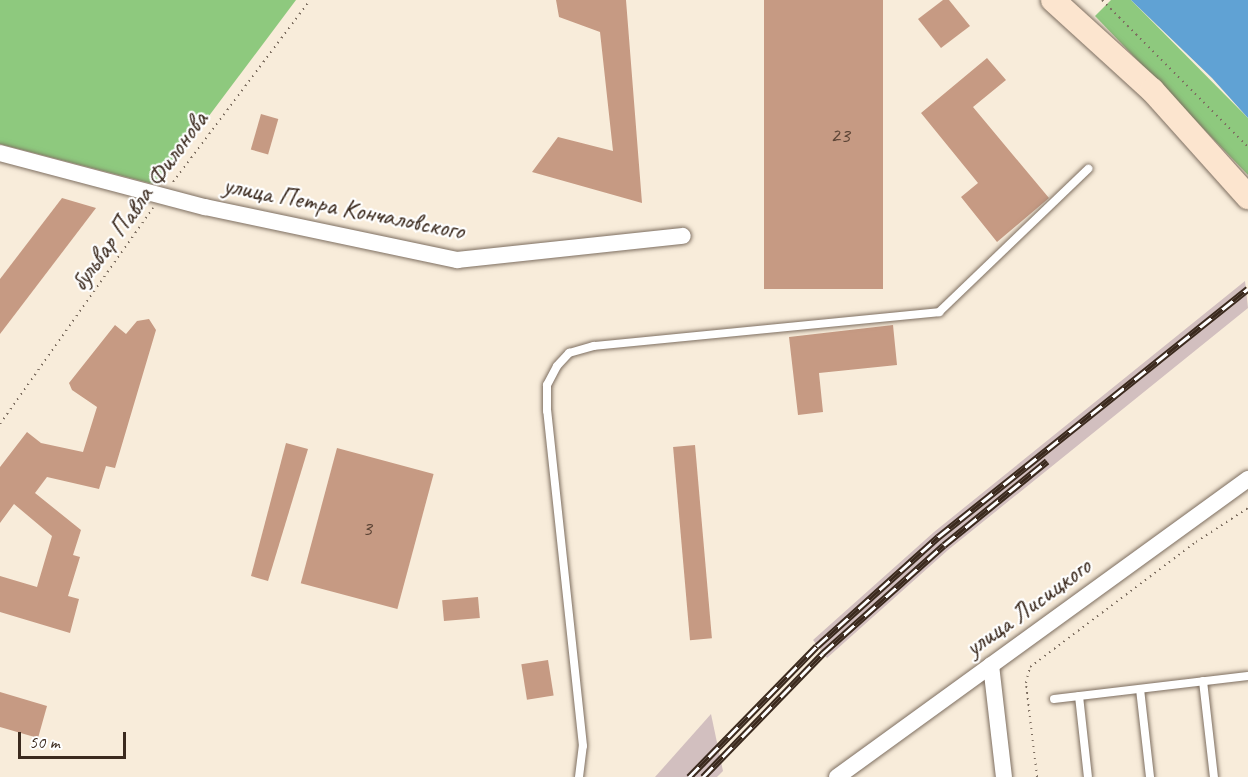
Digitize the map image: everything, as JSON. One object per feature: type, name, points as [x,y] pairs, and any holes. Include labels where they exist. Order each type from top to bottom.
[{"type":"main road","points":[[1053,0],[1152,90],[1248,197]]},
{"type":"street","name":"улица Петра Кончаловского","points":[[0,153],[163,196],[457,260],[683,236]]},
{"type":"street","name":"улица Лисицкого","points":[[837,777],[1248,479]]},
{"type":"street","points":[[991,665],[1004,777]]},
{"type":"lane","points":[[579,777],[583,746],[547,411],[547,385],[557,366],[569,352],[594,346],[939,312],[1088,169]]},
{"type":"lane","points":[[1054,699],[1248,676]]},
{"type":"lane","points":[[1203,681],[1215,777]]},
{"type":"lane","points":[[1140,689],[1150,777]]},
{"type":"lane","points":[[1079,696],[1088,777]]},
{"type":"path","name":"бульвар Павла Филонова","points":[[0,424],[163,196],[310,0]]},
{"type":"path","points":[[1102,0],[1248,147]]},
{"type":"path","points":[[1037,777],[1026,682],[1030,667],[1196,542],[1248,508]]},
{"type":"shaded area","points":[[1245,281],[1248,308],[948,550],[827,658],[813,640],[934,532]]},
{"type":"shaded area","points":[[711,714],[723,771],[717,777],[655,777]]},
{"type":"green space","points":[[0,0],[296,0],[157,185],[0,144]]},
{"type":"green space","points":[[1111,0],[1131,0],[1248,118],[1248,175],[1095,16]]},
{"type":"water","points":[[1131,0],[1248,0],[1248,118],[1212,78]]},
{"type":"building","points":[[556,0],[626,0],[642,203],[532,172],[558,137],[613,151],[600,32],[559,17]]},
{"type":"building","points":[[764,0],[883,0],[883,289],[764,289]]},
{"type":"building","points":[[943,0],[949,0],[970,26],[941,48],[918,19]]},
{"type":"building","points":[[987,58],[1006,80],[973,107],[1049,198],[997,242],[961,197],[978,183],[921,113]]},
{"type":"building","points":[[261,114],[278,119],[268,155],[251,150]]},
{"type":"building","points":[[62,198],[96,208],[0,334],[0,279]]},
{"type":"building","points":[[149,319],[156,330],[115,468],[106,466],[99,489],[47,477],[35,493],[81,530],[73,555],[80,557],[68,596],[79,599],[70,633],[0,612],[0,576],[37,587],[52,536],[14,504],[0,523],[0,467],[27,432],[41,443],[83,452],[97,407],[72,390],[69,383],[115,325],[126,334],[137,321]]},
{"type":"building","points":[[893,325],[897,365],[819,373],[823,412],[798,415],[789,337]]},
{"type":"building","points":[[286,443],[308,449],[268,581],[251,576]]},
{"type":"building","points":[[695,445],[712,638],[690,640],[673,447]]},
{"type":"building","points":[[337,448],[434,474],[397,609],[301,583]]},
{"type":"building","points":[[478,597],[480,618],[444,621],[442,600]]},
{"type":"building","points":[[548,660],[554,696],[527,700],[521,664]]},
{"type":"building","points":[[0,692],[47,706],[38,738],[0,727]]},
{"type":"railway","points":[[689,777],[817,646],[938,537],[1248,289]]},
{"type":"railway","points":[[703,777],[823,653],[944,545],[1047,461]]}]
